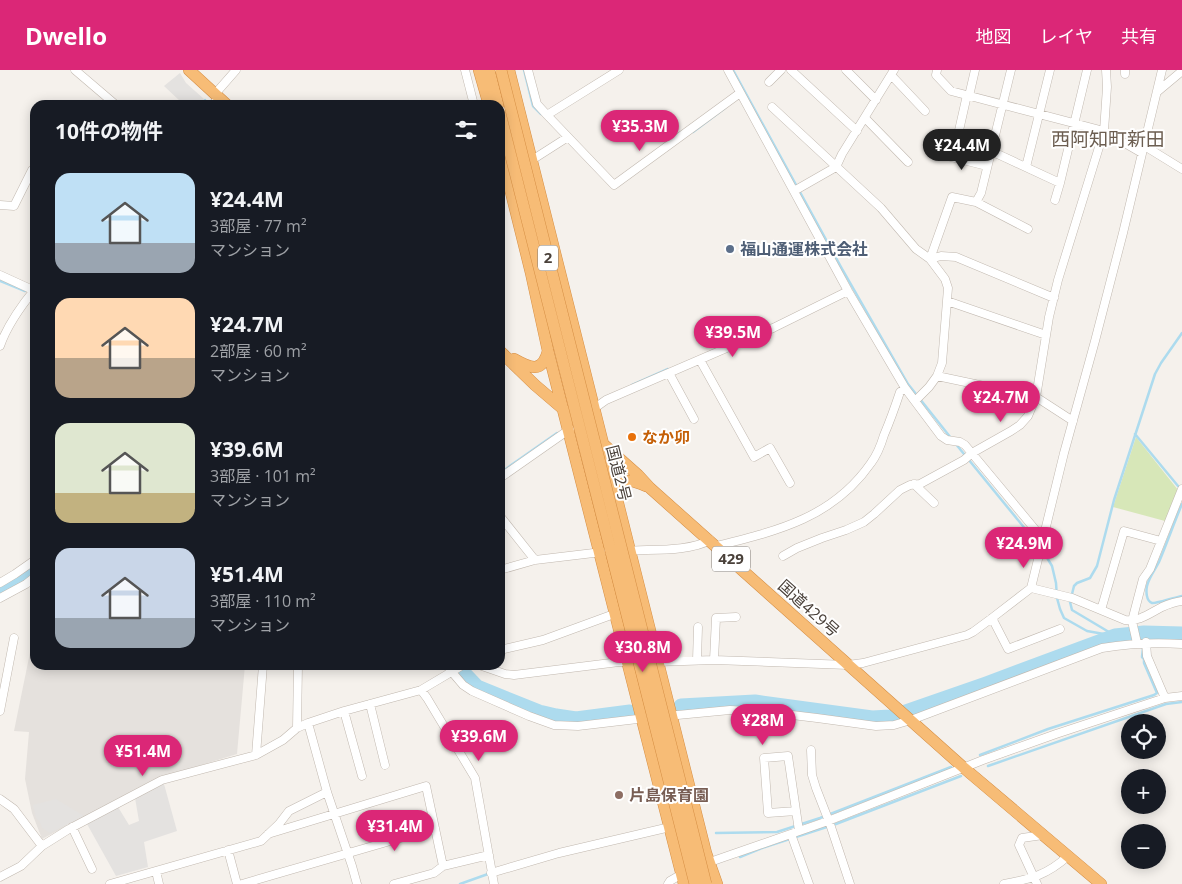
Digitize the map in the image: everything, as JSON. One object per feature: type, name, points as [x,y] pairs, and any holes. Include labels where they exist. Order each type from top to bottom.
[{"type":"highway","points":[[189,70],[218,100]]},
{"type":"highway","points":[[480,70],[488,100]]},
{"type":"highway","points":[[489,70],[497,100]]},
{"type":"highway","name":"国道2号","points":[[501,70],[706,884]]},
{"type":"highway","points":[[509,70],[706,853],[717,884]]},
{"type":"highway","name":"国道2号","points":[[505,133],[695,884]]},
{"type":"highway","points":[[505,188],[538,306],[548,351],[573,421],[582,428],[575,431],[572,443]]},
{"type":"highway","points":[[505,354],[528,367],[535,367],[540,366],[546,360],[548,351]]},
{"type":"highway","name":"国道429号","points":[[505,356],[573,421],[638,475],[650,488],[964,768],[1101,884]]},
{"type":"highway","points":[[589,389],[590,399],[588,407],[583,412],[574,415],[572,443],[598,552],[683,879]]},
{"type":"highway","points":[[615,491],[620,485],[630,480],[650,488]]},
{"type":"street","points":[[218,100],[236,70]]},
{"type":"street","points":[[465,70],[473,100]]},
{"type":"street","points":[[528,70],[537,104],[567,138],[614,185],[740,93]]},
{"type":"street","points":[[547,115],[619,70]]},
{"type":"street","points":[[728,70],[762,132],[797,189],[848,291],[905,388],[917,398],[941,436],[947,440],[960,442],[965,445],[969,456],[1042,542]]},
{"type":"street","points":[[769,82],[781,70]]},
{"type":"street","points":[[791,70],[857,131]]},
{"type":"street","points":[[846,70],[876,100]]},
{"type":"street","points":[[937,70],[936,75],[951,91],[1104,131],[1182,169]]},
{"type":"street","points":[[953,157],[975,70]]},
{"type":"street","points":[[976,202],[981,193],[1011,70]]},
{"type":"street","points":[[1026,167],[1050,70]]},
{"type":"street","points":[[1054,200],[1060,184],[1087,70]]},
{"type":"street","points":[[783,556],[796,548],[864,522],[900,490],[910,485],[920,484],[969,456],[1020,425],[1028,416],[1036,397],[1046,335],[1058,280],[1104,131],[1107,87],[1106,70]]},
{"type":"street","points":[[493,670],[514,675],[627,662],[697,660],[848,665],[864,663],[967,635],[1030,588],[1123,233],[1162,70]]},
{"type":"street","points":[[80,71],[108,100]]},
{"type":"street","points":[[1157,92],[1182,71]]},
{"type":"street","points":[[797,189],[836,167],[842,154],[893,73],[925,112]]},
{"type":"street","points":[[772,107],[881,208],[916,249],[930,259],[946,279],[948,288],[942,363],[937,376],[917,398]]},
{"type":"street","points":[[865,118],[908,162]]},
{"type":"street","points":[[532,160],[567,138]]},
{"type":"street","points":[[991,151],[1060,184]]},
{"type":"street","points":[[943,155],[988,166]]},
{"type":"street","points":[[0,204],[14,206],[30,174]]},
{"type":"street","points":[[930,259],[952,196],[976,202],[1028,229]]},
{"type":"street","points":[[930,259],[942,256],[956,257],[1054,298]]},
{"type":"street","points":[[0,275],[30,288]]},
{"type":"street","points":[[505,474],[573,421],[606,400],[773,328],[848,291]]},
{"type":"street","points":[[0,346],[21,308],[30,296]]},
{"type":"street","points":[[538,306],[566,298]]},
{"type":"street","points":[[947,301],[1046,335]]},
{"type":"street","points":[[700,360],[754,457],[770,448],[790,483]]},
{"type":"street","points":[[669,373],[694,419]]},
{"type":"street","points":[[937,376],[1036,397],[1073,421]]},
{"type":"street","points":[[505,569],[536,560],[598,552],[697,546],[788,526],[808,518],[823,510],[856,482],[872,463],[879,450],[900,392],[905,388]]},
{"type":"street","points":[[914,484],[934,503]]},
{"type":"street","points":[[1132,624],[1143,580],[1150,569],[1182,489]]},
{"type":"street","points":[[505,522],[536,560]]},
{"type":"street","points":[[1101,610],[1124,531],[1161,541]]},
{"type":"street","points":[[0,583],[30,564]]},
{"type":"street","points":[[0,598],[30,581]]},
{"type":"street","points":[[1030,588],[1071,598],[1132,624],[1165,698]]},
{"type":"street","points":[[1132,624],[1164,606],[1182,601]]},
{"type":"street","points":[[505,649],[543,640],[614,614]]},
{"type":"street","points":[[714,660],[716,618],[736,617]]},
{"type":"street","points":[[992,618],[1008,649],[1060,629]]},
{"type":"street","points":[[697,660],[698,627]]},
{"type":"street","points":[[0,711],[14,638]]},
{"type":"street","points":[[456,670],[463,685],[472,691],[529,716],[554,724],[578,726],[730,710],[817,718],[876,726],[894,725],[1102,648],[1141,642],[1182,644]]},
{"type":"street","points":[[256,755],[263,670]]},
{"type":"street","points":[[297,728],[298,670]]},
{"type":"street","points":[[0,877],[21,866],[42,846],[72,827],[162,780],[256,755],[283,740],[297,728],[308,723],[421,690],[451,670]]},
{"type":"street","points":[[421,690],[428,698],[475,778],[494,884]]},
{"type":"street","points":[[798,828],[828,821],[1056,734],[1138,706],[1165,698],[1182,696]]},
{"type":"street","points":[[370,704],[385,765]]},
{"type":"street","points":[[344,711],[362,776]]},
{"type":"street","points":[[308,723],[327,792],[357,884]]},
{"type":"street","points":[[811,750],[812,775],[850,884]]},
{"type":"street","points":[[710,862],[792,837],[798,828],[796,811],[788,756],[764,758],[768,813],[796,811]]},
{"type":"street","points":[[268,834],[426,786],[443,866]]},
{"type":"street","points":[[110,884],[136,880],[156,871],[261,841],[290,811],[327,792]]},
{"type":"street","points":[[0,799],[14,809],[42,846]]},
{"type":"street","points":[[72,827],[92,869]]},
{"type":"street","points":[[491,872],[559,853],[670,827]]},
{"type":"street","points":[[242,884],[435,828]]},
{"type":"street","points":[[1036,881],[1019,845],[1022,838],[1043,835]]},
{"type":"street","points":[[792,837],[809,884]]},
{"type":"street","points":[[228,850],[237,884]]},
{"type":"street","points":[[394,884],[434,873],[443,866],[489,855]]},
{"type":"street","points":[[1036,881],[1068,856]]},
{"type":"street","points":[[156,871],[159,884]]},
{"type":"street","points":[[668,884],[670,881],[683,879]]},
{"type":"street","points":[[1004,884],[1027,880],[1036,881]]},
{"type":"shaded area","points":[[180,73],[186,83],[204,99],[179,100],[164,86]]},
{"type":"shaded area","points":[[30,653],[30,670],[245,670],[237,754],[153,780],[42,839],[32,813],[25,779],[29,732],[14,731]]},
{"type":"shaded area","points":[[164,784],[177,831],[144,842],[148,867],[116,876],[87,824],[118,807],[129,825],[139,821],[135,798]]},
{"type":"shaded area","points":[[56,799],[84,816],[50,833],[42,828],[36,818],[33,805]]},
{"type":"green space","points":[[1136,437],[1178,490],[1165,521],[1113,507]]},
{"type":"waterway","points":[[524,70],[533,106],[541,114]]},
{"type":"waterway","points":[[733,70],[841,267],[908,384],[951,438]]},
{"type":"waterway","points":[[693,132],[725,108]]},
{"type":"waterway","points":[[0,281],[25,291]]},
{"type":"waterway","points":[[1114,635],[1072,610],[1070,602],[1074,586],[1090,578],[1097,566],[1114,500],[1155,374],[1182,333]]},
{"type":"waterway","points":[[632,385],[668,369]]},
{"type":"waterway","points":[[505,469],[557,433]]},
{"type":"waterway","points":[[1135,434],[1178,486]]},
{"type":"waterway","points":[[955,443],[1040,547]]},
{"type":"waterway","points":[[1182,504],[1159,562],[1147,586],[1148,598],[1152,603],[1182,596]]},
{"type":"waterway","points":[[1043,551],[1052,566],[1057,598],[1064,618],[1087,631],[1115,636]]},
{"type":"waterway","points":[[0,591],[30,572]]},
{"type":"waterway","points":[[1143,642],[1144,633]]},
{"type":"waterway","points":[[681,706],[755,702],[872,718],[891,717],[1115,636],[1144,633],[1182,634]]},
{"type":"waterway","points":[[980,755],[1048,729],[1154,695],[1157,693],[1142,657],[1143,648]]},
{"type":"waterway","points":[[461,670],[477,687],[539,712],[576,719],[630,712]]},
{"type":"waterway","points":[[988,766],[1166,704],[1182,702]]},
{"type":"waterway","points":[[716,833],[777,832],[820,818],[951,767]]},
{"type":"waterway","points":[[740,857],[836,824],[961,776]]},
{"type":"waterway","points":[[460,884],[488,874]]},
{"type":"place","name":"福山通運株式会社","points":[[730,249]]},
{"type":"place","name":"なか卯","points":[[632,437]]},
{"type":"place","name":"片島保育園","points":[[619,795]]},
{"type":"district","name":"西阿知町新田","points":[[1108,139]]}]
